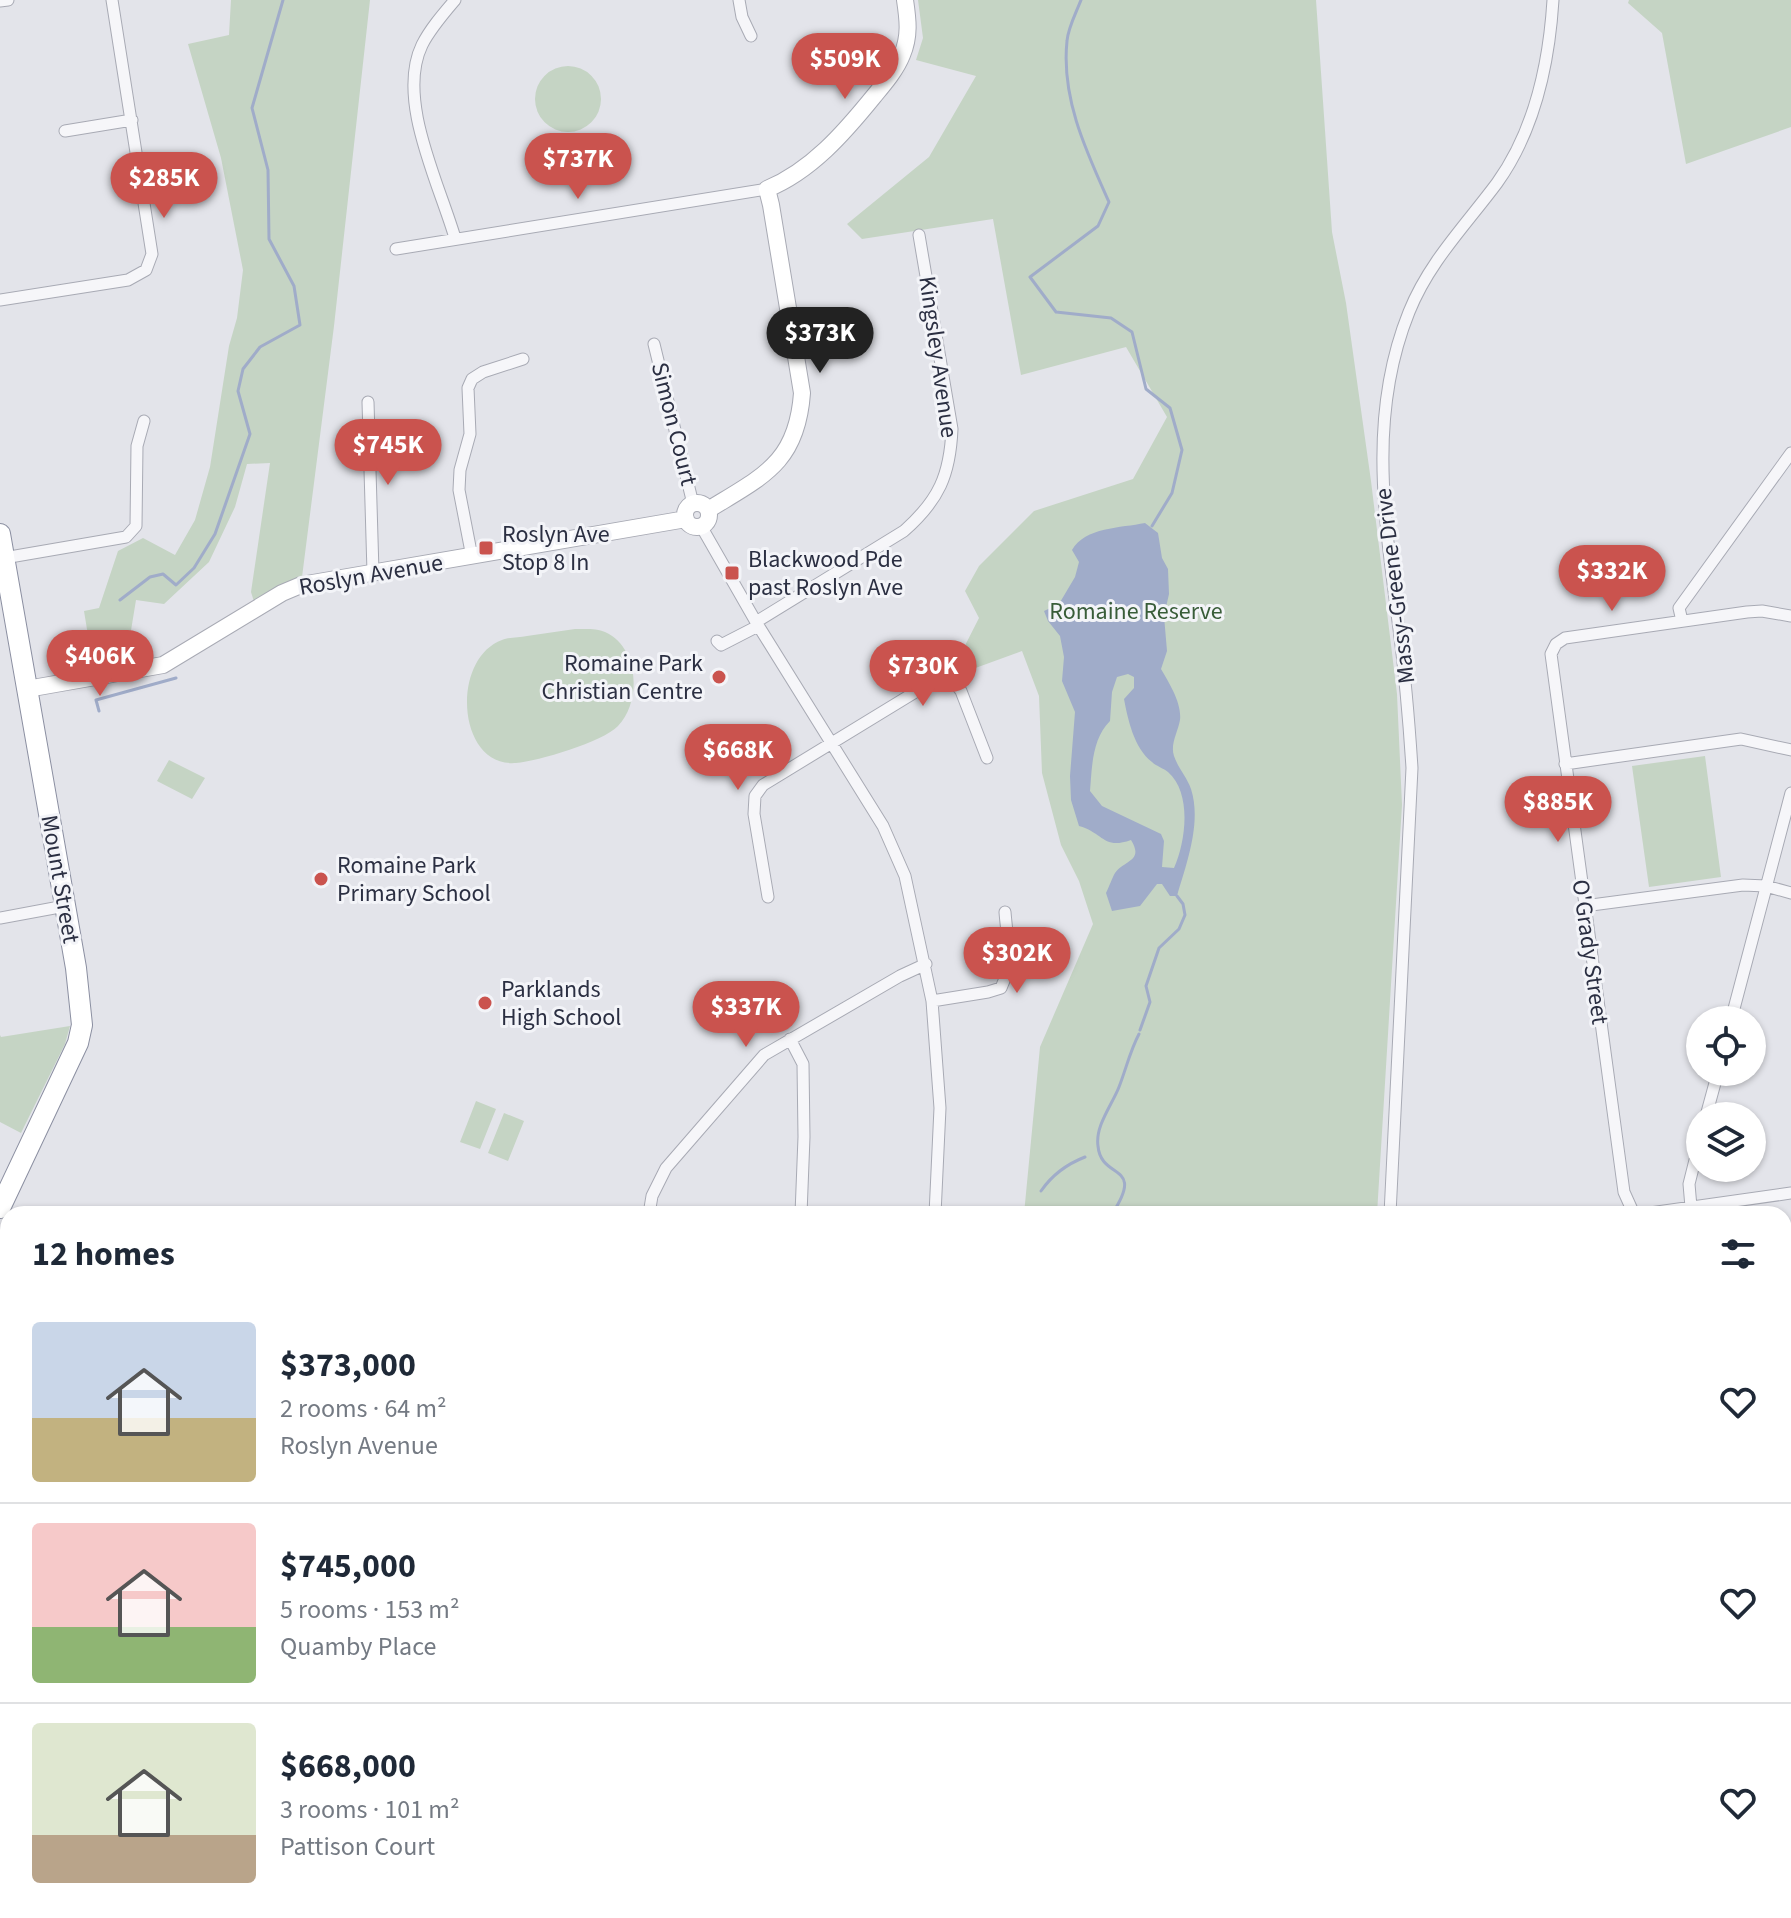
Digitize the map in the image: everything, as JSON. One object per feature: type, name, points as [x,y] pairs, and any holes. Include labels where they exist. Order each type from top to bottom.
[{"type":"highway","name":"Mount Street","points":[[0,534],[65,906],[82,1025],[78,1043],[1,1206]]},
{"type":"street","points":[[0,1],[8,0]]},
{"type":"street","points":[[0,300],[128,280],[146,270],[152,254],[112,0]]},
{"type":"street","points":[[455,0],[421,46],[412,90],[415,112],[455,238]]},
{"type":"street","points":[[739,0],[742,17],[751,36]]},
{"type":"street","points":[[396,249],[767,189],[798,173],[848,129],[891,75],[902,56],[909,32],[905,0]]},
{"type":"street","name":"Massy-Greene Drive","points":[[1390,1206],[1412,768],[1408,702],[1382,482],[1386,391],[1408,312],[1428,272],[1499,180],[1525,133],[1542,81],[1553,0]]},
{"type":"street","points":[[65,131],[132,120]]},
{"type":"street","name":"Roslyn Avenue","points":[[27,689],[163,665],[282,593],[301,585],[697,515],[758,478],[780,459],[794,438],[802,393],[767,189]]},
{"type":"street","name":"Kingsley Avenue","points":[[717,641],[721,645],[728,643],[904,531],[923,514],[938,493],[950,458],[952,429],[919,235]]},
{"type":"street","name":"Simon Court","points":[[654,344],[697,515],[757,624],[898,856],[911,897],[932,1001],[940,1108],[935,1206]]},
{"type":"street","points":[[472,557],[459,490],[460,470],[470,434],[468,388],[472,379],[483,372],[523,359]]},
{"type":"street","points":[[368,402],[373,572]]},
{"type":"street","points":[[4,558],[126,537],[136,526],[137,446],[144,421]]},
{"type":"street","points":[[1791,453],[1679,608],[1682,621],[1762,611],[1791,616]]},
{"type":"street","name":"O'Grady Street","points":[[1630,1206],[1624,1192],[1551,654],[1556,644],[1565,638],[1682,621]]},
{"type":"street","points":[[768,897],[754,814],[755,796],[763,785],[935,680],[952,679],[961,691],[987,758]]},
{"type":"street","points":[[1565,764],[1741,739],[1791,750]]},
{"type":"street","points":[[1735,1006],[1791,793]]},
{"type":"street","points":[[1584,906],[1743,885],[1766,886],[1791,893]]},
{"type":"street","points":[[0,918],[65,906]]},
{"type":"street","points":[[932,1001],[1001,988],[1008,974],[1005,912]]},
{"type":"street","points":[[650,1206],[666,1168],[764,1055],[926,964]]},
{"type":"street","points":[[790,1039],[803,1064],[801,1206]]},
{"type":"street","points":[[1690,1182],[1691,1206]]},
{"type":"street","points":[[1698,1206],[1791,1193]]},
{"type":"green space","points":[[231,0],[370,0],[334,326],[301,585],[256,608],[251,592],[270,463],[247,464],[235,507],[209,562],[164,604],[136,600],[126,661],[93,666],[84,611],[99,608],[118,551],[143,538],[175,555],[195,520],[210,467],[243,270],[221,158],[188,44],[229,35]]},
{"type":"green space","name":"Romaine Reserve","points":[[918,0],[1316,0],[1332,232],[1346,303],[1397,694],[1402,805],[1377,1206],[1025,1206],[1040,1047],[1093,924],[1079,881],[1061,845],[1042,773],[1039,696],[1022,651],[959,674],[951,673],[979,618],[965,591],[979,566],[1034,511],[1133,479],[1167,417],[1126,347],[1021,375],[993,219],[862,239],[847,224],[929,157],[976,76],[916,60],[923,38]]},
{"type":"green space","points":[[1629,0],[1791,0],[1791,127],[1686,164],[1662,33],[1628,3]]},
{"type":"green space","points":[[561,66],[575,66],[587,71],[596,80],[601,99],[599,112],[592,123],[575,132],[561,132],[549,127],[540,118],[535,106],[535,92],[540,80],[549,71]]},
{"type":"green space","points":[[575,629],[605,632],[625,650],[633,675],[631,703],[626,715],[610,732],[570,750],[516,763],[496,760],[482,749],[472,731],[467,710],[468,689],[474,668],[485,651],[502,640]]},
{"type":"green space","points":[[1705,756],[1721,877],[1649,887],[1632,766]]},
{"type":"green space","points":[[169,760],[205,778],[192,799],[157,781]]},
{"type":"green space","points":[[70,1026],[65,1044],[21,1133],[0,1122],[0,1035]]},
{"type":"green space","points":[[476,1101],[496,1109],[480,1149],[460,1142]]},
{"type":"green space","points":[[504,1113],[524,1121],[508,1161],[488,1153]]},
{"type":"water","points":[[1145,523],[1158,533],[1162,558],[1168,569],[1169,594],[1164,616],[1167,651],[1161,669],[1179,707],[1180,720],[1173,752],[1191,789],[1194,830],[1177,896],[1170,896],[1162,884],[1157,884],[1140,906],[1112,911],[1106,893],[1115,873],[1132,860],[1134,847],[1131,840],[1109,842],[1079,826],[1071,800],[1070,776],[1075,712],[1062,681],[1064,657],[1060,636],[1044,611],[1059,604],[1075,577],[1079,562],[1072,550],[1078,542],[1094,533]],"holes":[[[1128,674],[1134,677],[1134,688],[1124,699],[1133,733],[1146,756],[1176,781],[1184,804],[1182,845],[1174,868],[1162,867],[1164,841],[1161,834],[1102,806],[1090,791],[1094,754],[1100,736],[1110,721],[1112,692],[1117,677]]]},
{"type":"waterway","points":[[120,600],[150,577],[163,574],[176,585],[194,568],[215,534],[250,434],[238,391],[243,369],[260,347],[300,325],[294,286],[269,239],[268,170],[252,108],[283,0]]},
{"type":"waterway","points":[[1081,0],[1068,36],[1068,83],[1077,124],[1109,202],[1098,226],[1030,277],[1056,312],[1111,318],[1132,332],[1146,389],[1170,408],[1182,450],[1172,493],[1152,526]]},
{"type":"waterway","points":[[99,711],[96,700],[176,678]]},
{"type":"waterway","points":[[1140,1030],[1150,1002],[1146,986],[1159,948],[1179,929],[1185,915],[1183,904],[1177,896]]},
{"type":"waterway","points":[[1116,1206],[1125,1186],[1119,1174],[1101,1157],[1098,1138],[1101,1123],[1119,1087],[1139,1034]]},
{"type":"waterway","points":[[1041,1191],[1060,1171],[1085,1157]]},
{"type":"place","name":"Roslyn Ave Stop 8 In","points":[[486,548]]},
{"type":"place","name":"Blackwood Pde past Roslyn Ave","points":[[732,573]]},
{"type":"place","name":"Romaine Park Christian Centre","points":[[719,677]]},
{"type":"place","name":"Romaine Park Primary School","points":[[321,879]]},
{"type":"place","name":"Parklands High School","points":[[485,1003]]}]
